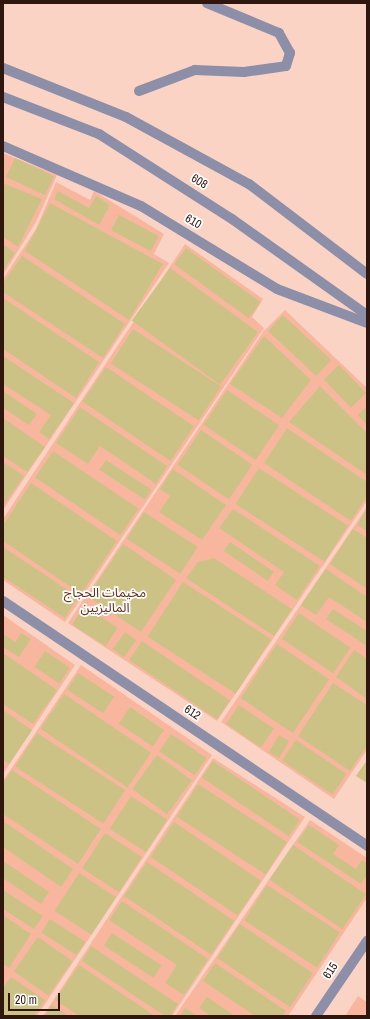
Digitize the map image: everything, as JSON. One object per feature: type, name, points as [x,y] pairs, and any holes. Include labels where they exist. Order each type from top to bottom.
[{"type":"street","points":[[139,91],[195,70],[244,72],[286,66],[290,53],[279,33],[207,3]]},
{"type":"street","name":"608","points":[[3,68],[126,117],[249,184],[367,274]]},
{"type":"street","name":"608","points":[[3,97],[99,134],[232,219],[367,315]]},
{"type":"street","name":"610","points":[[3,146],[141,206],[277,289],[367,323]]},
{"type":"street","name":"612","points":[[3,602],[367,846]]},
{"type":"street","name":"615","points":[[316,1016],[367,941]]},
{"type":"shaded area","points":[[3,153],[57,175],[36,222],[3,275]]},
{"type":"shaded area","points":[[56,182],[90,200],[94,191],[164,234],[154,254],[169,263],[3,510],[3,279],[36,229]]},
{"type":"shaded area","points":[[185,244],[263,299],[252,317],[264,328],[65,622],[3,580],[3,519]]},
{"type":"shaded area","points":[[285,310],[367,388],[367,501],[217,721],[68,623],[263,332]]},
{"type":"shaded area","points":[[367,507],[367,750],[334,799],[221,722]]},
{"type":"shaded area","points":[[3,615],[75,665],[3,774]]},
{"type":"shaded area","points":[[81,665],[212,755],[37,1016],[3,1016],[3,781]]},
{"type":"shaded area","points":[[213,758],[305,817],[172,1016],[43,1016]]},
{"type":"shaded area","points":[[310,820],[367,858],[367,898],[288,1016],[175,1016]]},
{"type":"shaded area","points":[[358,996],[367,1002],[367,1016],[345,1016]]},
{"type":"building","points":[[15,158],[54,176],[45,195],[6,177]]},
{"type":"building","points":[[3,183],[42,199],[18,247],[3,237]]},
{"type":"building","points":[[58,191],[89,208],[96,196],[110,205],[99,225],[54,199]]},
{"type":"building","points":[[50,203],[163,264],[129,320],[25,251]]},
{"type":"building","points":[[119,215],[159,236],[151,251],[111,230]]},
{"type":"building","points":[[3,244],[15,253],[3,271]]},
{"type":"building","points":[[186,248],[260,302],[249,318],[174,264]]},
{"type":"building","points":[[22,256],[125,324],[103,358],[3,292],[3,283]]},
{"type":"building","points":[[170,268],[258,332],[220,385],[132,321]]},
{"type":"building","points":[[3,298],[99,362],[76,398],[3,349]]},
{"type":"building","points":[[283,315],[331,360],[316,376],[268,331]]},
{"type":"building","points":[[133,329],[221,386],[199,421],[111,363]]},
{"type":"building","points":[[264,336],[311,380],[282,418],[230,384]]},
{"type":"building","points":[[3,356],[74,403],[49,439],[39,432],[51,415],[3,384]]},
{"type":"building","points":[[339,365],[366,393],[351,408],[324,380]]},
{"type":"building","points":[[106,367],[194,426],[170,461],[83,402]]},
{"type":"building","points":[[320,386],[367,433],[367,475],[289,422]]},
{"type":"building","points":[[227,390],[279,425],[256,460],[204,425]]},
{"type":"building","points":[[3,391],[37,414],[29,425],[3,408]]},
{"type":"building","points":[[367,406],[367,425],[358,415]]},
{"type":"building","points":[[80,407],[167,466],[156,484],[100,446],[88,464],[56,443]]},
{"type":"building","points":[[3,418],[45,447],[27,472],[3,456]]},
{"type":"building","points":[[287,428],[367,482],[367,496],[351,521],[264,463]]},
{"type":"building","points":[[201,430],[252,465],[229,499],[178,465]]},
{"type":"building","points":[[53,451],[138,509],[120,535],[35,478]]},
{"type":"building","points":[[106,460],[151,489],[145,499],[99,470]]},
{"type":"building","points":[[3,462],[24,476],[3,506]]},
{"type":"building","points":[[259,468],[348,526],[324,562],[236,504]]},
{"type":"building","points":[[173,469],[226,505],[202,540],[159,512],[170,496],[160,489]]},
{"type":"building","points":[[31,483],[117,541],[81,594],[3,541],[3,525]]},
{"type":"building","points":[[233,509],[320,566],[297,600],[275,585],[284,572],[219,528]]},
{"type":"building","points":[[367,509],[367,531],[357,525]]},
{"type":"building","points":[[144,512],[198,547],[180,574],[127,539]]},
{"type":"building","points":[[353,529],[367,538],[367,589],[330,564]]},
{"type":"building","points":[[230,542],[274,572],[268,581],[224,551]]},
{"type":"building","points":[[123,544],[176,580],[141,632],[88,596]]},
{"type":"building","points":[[3,547],[78,597],[65,618],[3,577]]},
{"type":"building","points":[[214,558],[292,609],[274,636],[186,578],[198,562]]},
{"type":"building","points":[[326,569],[367,597],[367,622],[329,597],[316,615],[301,605]]},
{"type":"building","points":[[183,582],[271,639],[236,694],[148,637]]},
{"type":"building","points":[[84,606],[118,628],[106,646],[72,624]]},
{"type":"building","points":[[333,609],[367,631],[367,646],[326,619]]},
{"type":"building","points":[[299,613],[350,648],[333,673],[282,639]]},
{"type":"building","points":[[125,632],[136,640],[124,657],[113,649]]},
{"type":"building","points":[[21,633],[31,639],[19,657],[3,647],[3,634],[15,642]]},
{"type":"building","points":[[142,641],[230,700],[217,719],[129,660]]},
{"type":"building","points":[[277,644],[329,679],[293,733],[241,698]]},
{"type":"building","points":[[354,650],[367,659],[367,699],[336,677]]},
{"type":"building","points":[[45,651],[70,668],[59,684],[34,667]]},
{"type":"building","points":[[3,653],[57,690],[33,724],[3,704]]},
{"type":"building","points":[[78,673],[114,696],[103,713],[67,690]]},
{"type":"building","points":[[333,683],[367,705],[367,746],[350,771],[298,736]]},
{"type":"building","points":[[64,694],[151,753],[128,788],[41,729]]},
{"type":"building","points":[[239,705],[274,728],[261,748],[226,724]]},
{"type":"building","points":[[130,707],[164,730],[153,747],[119,724]]},
{"type":"building","points":[[3,710],[32,730],[9,764],[3,760]]},
{"type":"building","points":[[37,733],[125,790],[103,824],[15,767]]},
{"type":"building","points":[[171,734],[207,758],[195,775],[159,751]]},
{"type":"building","points":[[279,735],[289,741],[279,758],[269,752]]},
{"type":"building","points":[[296,740],[347,774],[333,795],[282,761]]},
{"type":"building","points":[[157,755],[192,780],[167,814],[132,789]]},
{"type":"building","points":[[367,760],[367,783],[356,776]]},
{"type":"building","points":[[213,761],[300,820],[289,836],[202,778]]},
{"type":"building","points":[[12,770],[101,829],[78,864],[3,814],[3,783]]},
{"type":"building","points":[[198,784],[287,842],[266,874],[177,817]]},
{"type":"building","points":[[131,796],[167,819],[146,852],[110,829]]},
{"type":"building","points":[[3,821],[73,869],[61,887],[3,847]]},
{"type":"building","points":[[174,822],[261,881],[238,916],[151,857]]},
{"type":"building","points":[[309,825],[339,845],[333,854],[356,869],[362,860],[367,863],[367,875],[361,884],[297,842]]},
{"type":"building","points":[[105,833],[142,857],[119,892],[82,868]]},
{"type":"building","points":[[293,845],[366,894],[342,929],[270,880]]},
{"type":"building","points":[[3,861],[49,892],[41,904],[3,878]]},
{"type":"building","points":[[147,862],[234,921],[211,955],[124,896]]},
{"type":"building","points":[[79,873],[116,897],[91,935],[54,911]]},
{"type":"building","points":[[267,885],[340,932],[317,968],[244,920]]},
{"type":"building","points":[[3,890],[43,916],[34,929],[3,909]]},
{"type":"building","points":[[122,901],[208,959],[184,995],[165,983],[177,965],[109,920]]},
{"type":"building","points":[[3,915],[31,934],[9,968],[3,964]]},
{"type":"building","points":[[50,919],[85,942],[77,955],[41,932]]},
{"type":"building","points":[[240,924],[313,973],[290,1007],[217,958]]},
{"type":"building","points":[[112,933],[161,965],[153,978],[104,946]]},
{"type":"building","points":[[38,937],[72,961],[48,995],[14,971]]},
{"type":"building","points":[[91,946],[178,1004],[170,1016],[165,1016],[82,961]]},
{"type":"building","points":[[215,963],[286,1011],[283,1016],[255,1016],[203,981]]},
{"type":"building","points":[[79,965],[155,1016],[79,1016],[55,1000]]},
{"type":"building","points":[[11,977],[45,1000],[34,1016],[3,1016],[3,988]]},
{"type":"building","points":[[207,997],[235,1016],[211,1016],[199,1008]]},
{"type":"building","points":[[52,1005],[68,1016],[45,1016]]},
{"type":"building","points":[[185,1008],[197,1016],[180,1016]]},
{"type":"district","name":"مخيمات الحجاج الماليزيين","points":[[105,602]]}]
